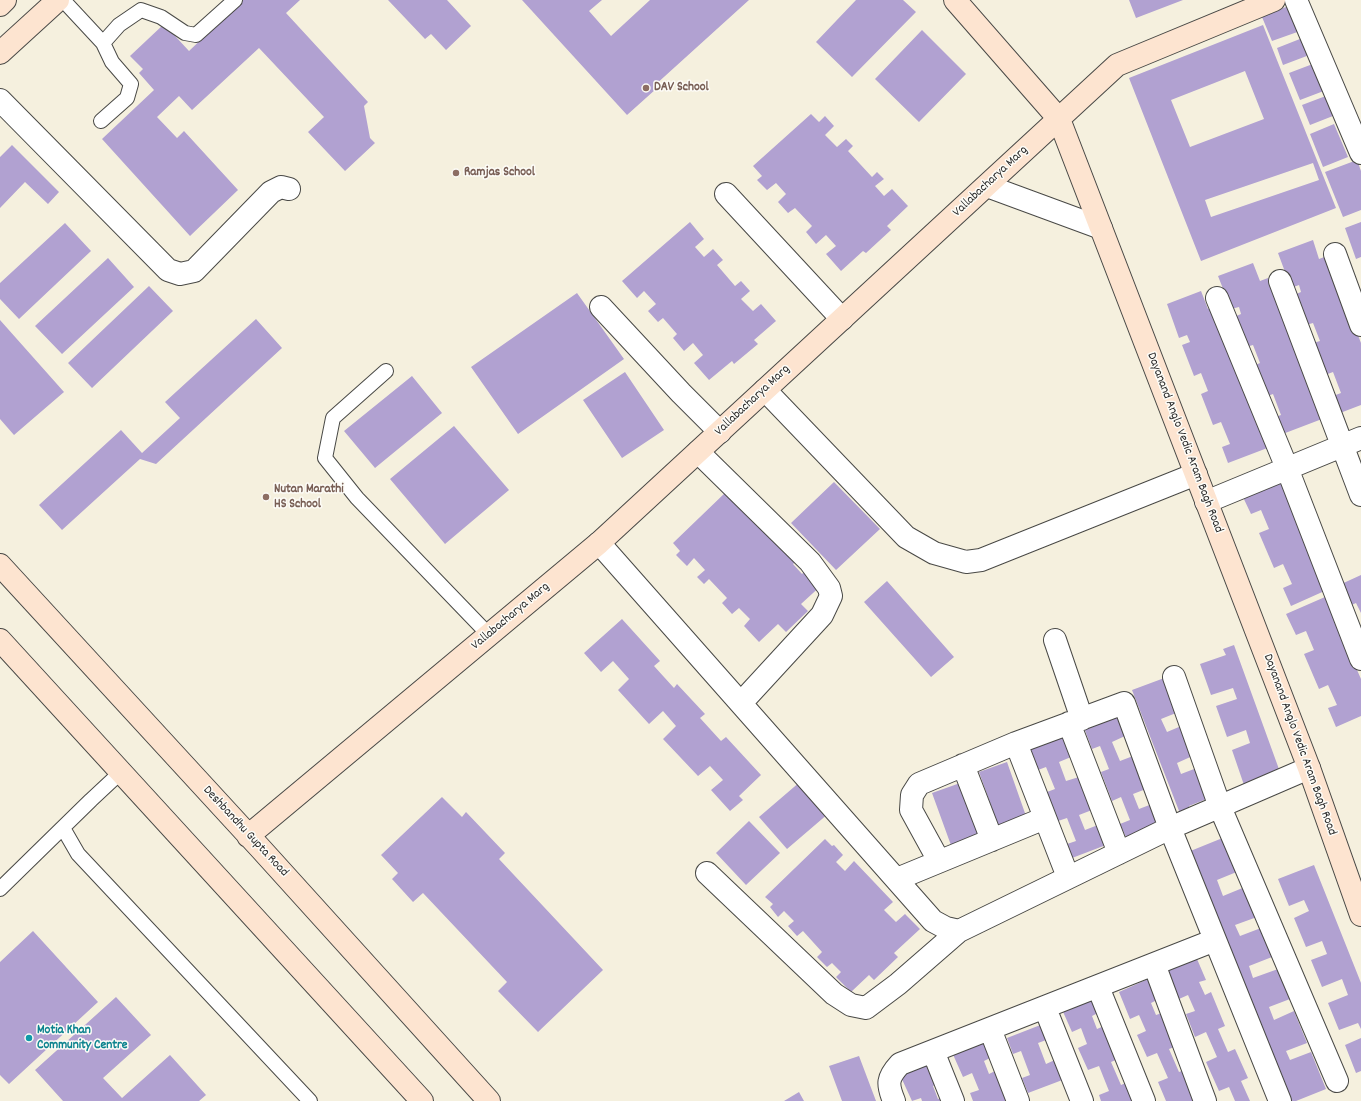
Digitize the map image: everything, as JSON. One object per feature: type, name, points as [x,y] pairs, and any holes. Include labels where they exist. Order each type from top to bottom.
[{"type":"street","points":[[0,5],[5,0]]},
{"type":"street","points":[[0,53],[58,0]]},
{"type":"street","name":"Dayanand Anglo Vedic Aram Bagh Road","points":[[955,0],[1059,119],[1309,768],[1361,915]]},
{"type":"street","name":"Vallabacharya Marg","points":[[248,836],[599,543],[1117,65],[1274,0]]},
{"type":"street","points":[[1296,0],[1361,153]]},
{"type":"street","points":[[0,100],[168,270],[180,274],[194,271],[271,192],[281,187],[289,189]]},
{"type":"street","points":[[987,186],[1101,228]]},
{"type":"street","points":[[726,194],[842,319]]},
{"type":"street","points":[[1335,254],[1361,325]]},
{"type":"street","points":[[1280,281],[1352,442],[1361,495]]},
{"type":"street","points":[[1217,298],[1287,468],[1361,659]]},
{"type":"street","points":[[601,307],[681,393],[720,432]]},
{"type":"street","points":[[765,390],[906,537],[934,553],[966,562],[981,560],[1196,474]]},
{"type":"street","points":[[1206,502],[1352,442]]},
{"type":"street","points":[[698,452],[810,562],[829,588],[831,596],[822,616],[741,704]]},
{"type":"street","points":[[599,543],[934,920],[946,928],[959,931]]},
{"type":"street","name":"Deshbandhu Gupta Road","points":[[0,565],[489,1101]]},
{"type":"street","points":[[0,640],[416,1099]]},
{"type":"street","points":[[1055,640],[1076,721],[1119,853]]},
{"type":"street","points":[[1174,677],[1220,807],[1337,1081]]},
{"type":"street","points":[[939,861],[910,810],[912,795],[920,784],[1016,743],[1124,703],[1170,828],[1280,1101]]},
{"type":"street","points":[[1016,743],[1068,878]]},
{"type":"street","points":[[963,765],[992,840]]},
{"type":"street","points":[[707,873],[834,994],[851,1005],[866,1008],[898,984],[959,931],[1170,828],[1309,768]]},
{"type":"street","points":[[897,879],[1045,818]]},
{"type":"street","points":[[894,1101],[889,1084],[891,1074],[900,1064],[1215,940]]},
{"type":"street","points":[[1154,964],[1205,1101]]},
{"type":"street","points":[[1098,987],[1144,1101]]},
{"type":"street","points":[[1045,1008],[1082,1101]]},
{"type":"street","points":[[990,1029],[1018,1101]]},
{"type":"street","points":[[933,1051],[953,1101]]},
{"type":"lane","points":[[63,0],[103,43],[112,62],[131,84],[127,98],[102,121]]},
{"type":"lane","points":[[103,43],[119,24],[142,10],[161,16],[185,33],[196,35],[235,0]]},
{"type":"lane","points":[[386,371],[333,418],[326,458],[356,498],[489,635]]},
{"type":"lane","points":[[0,889],[121,772]]},
{"type":"lane","points":[[63,828],[78,854],[310,1101]]},
{"type":"building","points":[[243,0],[300,0],[286,13],[368,102],[364,106],[370,138],[375,143],[345,171],[308,132],[324,117],[259,48],[192,110],[179,96],[157,117],[177,138],[184,131],[238,190],[190,236],[102,139],[154,90],[139,73],[143,69],[130,56],[164,24],[189,51]]},
{"type":"building","points":[[388,0],[447,0],[471,26],[446,50],[431,34],[425,39]]},
{"type":"building","points":[[522,0],[602,0],[589,11],[611,36],[650,0],[749,0],[654,86],[656,89],[627,115]]},
{"type":"building","points":[[856,0],[903,0],[916,12],[852,77],[816,42]]},
{"type":"building","points":[[1129,0],[1183,0],[1136,18]]},
{"type":"building","points":[[1293,4],[1303,30],[1272,41],[1262,17]]},
{"type":"building","points":[[1263,25],[1336,208],[1201,261],[1129,78]],"holes":[[[1245,71],[1264,119],[1190,147],[1171,100]],[[1313,163],[1319,180],[1211,217],[1205,200]]]},
{"type":"building","points":[[922,30],[966,74],[919,122],[875,79]]},
{"type":"building","points":[[1305,37],[1312,54],[1283,65],[1277,48]]},
{"type":"building","points":[[1318,62],[1329,89],[1300,100],[1289,73]]},
{"type":"building","points":[[1331,94],[1338,114],[1310,125],[1302,105]]},
{"type":"building","points":[[811,114],[819,122],[825,116],[834,126],[825,135],[837,147],[846,139],[853,146],[848,151],[872,177],[877,172],[884,179],[875,186],[884,196],[892,189],[908,206],[887,226],[891,230],[866,253],[863,251],[841,271],[826,254],[836,246],[826,235],[816,244],[806,232],[812,226],[795,208],[788,213],[778,202],[786,194],[776,183],[767,190],[757,180],[762,176],[753,166]]},
{"type":"building","points":[[1334,124],[1348,157],[1323,167],[1310,134]]},
{"type":"building","points":[[12,145],[59,192],[48,204],[25,182],[0,208],[0,157]]},
{"type":"building","points":[[1357,160],[1361,171],[1361,210],[1343,217],[1325,172]]},
{"type":"building","points":[[690,222],[704,239],[695,247],[704,257],[713,249],[723,260],[717,265],[735,286],[741,281],[750,291],[741,299],[753,311],[761,304],[776,321],[754,340],[758,344],[734,364],[732,361],[709,380],[694,363],[703,355],[693,343],[684,351],[673,338],[677,334],[663,318],[658,322],[648,311],[656,304],[644,291],[637,298],[622,281]]},
{"type":"building","points":[[1361,222],[1361,257],[1356,259],[1345,228]]},
{"type":"building","points":[[65,223],[91,251],[19,319],[0,299],[0,283]]},
{"type":"building","points":[[1313,240],[1319,259],[1327,256],[1361,343],[1361,405],[1340,413],[1333,396],[1341,393],[1333,372],[1325,375],[1313,343],[1320,341],[1313,323],[1306,325],[1294,295],[1301,292],[1299,285],[1291,288],[1278,253]]},
{"type":"building","points":[[108,258],[134,287],[62,354],[35,326]]},
{"type":"building","points":[[1253,263],[1260,281],[1268,278],[1322,419],[1280,435],[1273,418],[1281,415],[1273,394],[1265,397],[1253,366],[1260,363],[1253,345],[1246,347],[1234,317],[1241,314],[1239,307],[1231,309],[1218,276]]},
{"type":"building","points":[[149,286],[173,311],[92,388],[68,363]]},
{"type":"building","points":[[1201,291],[1208,309],[1216,307],[1270,447],[1228,463],[1222,447],[1230,444],[1221,422],[1213,425],[1201,394],[1208,391],[1201,373],[1194,376],[1182,345],[1190,342],[1187,335],[1179,338],[1167,304]]},
{"type":"building","points":[[577,293],[624,359],[518,434],[471,367]]},
{"type":"building","points":[[256,319],[282,348],[156,464],[140,459],[62,530],[39,505],[121,430],[142,453],[180,418],[165,402]]},
{"type":"building","points":[[0,320],[64,392],[14,435],[0,419]]},
{"type":"building","points":[[625,372],[664,430],[622,458],[583,400]]},
{"type":"building","points":[[412,376],[442,413],[375,468],[344,431]]},
{"type":"building","points":[[454,426],[509,490],[445,544],[390,479]]},
{"type":"building","points":[[1280,477],[1329,589],[1291,606],[1283,588],[1292,584],[1283,564],[1274,568],[1259,533],[1269,529],[1261,510],[1251,514],[1241,493]]},
{"type":"building","points":[[834,482],[880,529],[836,570],[791,523]]},
{"type":"building","points":[[727,491],[751,506],[744,512],[758,527],[765,520],[800,557],[793,564],[802,574],[809,567],[824,583],[801,604],[808,611],[786,632],[778,624],[759,642],[744,626],[750,619],[739,608],[732,614],[722,603],[727,598],[709,579],[704,584],[697,577],[705,570],[694,558],[687,566],[676,555],[680,551],[673,543]]},
{"type":"building","points":[[1361,575],[1361,613],[1356,603],[1347,607],[1337,586]]},
{"type":"building","points":[[887,581],[954,657],[931,677],[864,602]]},
{"type":"building","points":[[1325,597],[1361,679],[1361,716],[1336,727],[1328,708],[1337,705],[1328,685],[1319,689],[1304,654],[1314,650],[1306,631],[1296,635],[1286,614]]},
{"type":"building","points":[[622,619],[660,661],[654,666],[674,688],[677,684],[705,714],[700,718],[721,741],[726,737],[761,775],[739,796],[743,800],[730,811],[711,790],[723,780],[710,766],[698,776],[663,739],[676,726],[663,711],[649,724],[618,690],[629,679],[613,661],[601,672],[584,653]]},
{"type":"building","points":[[1234,645],[1280,772],[1244,785],[1232,750],[1250,743],[1246,730],[1227,737],[1216,706],[1237,699],[1233,688],[1211,695],[1200,664],[1226,655],[1223,649]]},
{"type":"building","points":[[1167,677],[1181,711],[1161,719],[1167,732],[1186,724],[1197,754],[1177,763],[1181,774],[1202,766],[1214,796],[1189,806],[1191,813],[1181,816],[1132,690]]},
{"type":"building","points":[[1116,712],[1125,736],[1112,742],[1120,761],[1133,756],[1146,789],[1133,794],[1139,809],[1152,804],[1159,824],[1126,837],[1120,824],[1130,820],[1121,797],[1112,801],[1101,772],[1109,769],[1100,746],[1092,749],[1083,725]]},
{"type":"building","points":[[1062,733],[1071,757],[1059,762],[1066,781],[1079,777],[1092,810],[1079,815],[1085,830],[1098,825],[1106,845],[1072,858],[1067,844],[1076,841],[1067,818],[1058,821],[1047,792],[1055,789],[1046,767],[1038,770],[1029,746]]},
{"type":"building","points":[[1007,762],[1026,816],[998,825],[979,772]]},
{"type":"building","points":[[801,781],[829,813],[787,849],[759,817]]},
{"type":"building","points":[[963,782],[983,836],[952,848],[932,793]]},
{"type":"building","points":[[442,797],[462,817],[466,812],[505,853],[499,859],[603,970],[538,1032],[498,991],[507,982],[423,893],[413,902],[392,879],[398,873],[381,855]]},
{"type":"building","points":[[749,821],[780,853],[746,885],[716,853]]},
{"type":"building","points":[[1225,837],[1239,871],[1217,880],[1223,896],[1245,887],[1257,917],[1235,925],[1240,936],[1261,928],[1272,957],[1249,966],[1253,978],[1278,969],[1290,999],[1269,1007],[1274,1020],[1294,1011],[1307,1043],[1286,1051],[1290,1060],[1311,1052],[1326,1089],[1296,1101],[1288,1101],[1188,852]]},
{"type":"building","points":[[825,839],[832,846],[834,845],[843,855],[836,862],[845,871],[854,861],[893,902],[884,910],[896,922],[905,914],[920,929],[894,953],[898,957],[874,980],[869,975],[851,992],[836,977],[841,972],[832,963],[827,967],[817,957],[822,952],[803,931],[797,936],[788,926],[794,921],[784,911],[778,917],[770,907],[773,904],[765,897]]},
{"type":"building","points":[[1314,865],[1361,983],[1361,1029],[1358,1023],[1339,1030],[1328,1003],[1348,995],[1342,979],[1322,987],[1311,960],[1327,954],[1322,941],[1306,947],[1294,918],[1309,911],[1304,900],[1289,906],[1278,879]]},
{"type":"building","name":"Motia Khan Community Centre","points":[[33,931],[98,1002],[9,1084],[0,1075],[0,962]]},
{"type":"building","points":[[1197,959],[1206,980],[1199,982],[1205,995],[1211,992],[1225,1026],[1218,1029],[1228,1052],[1235,1049],[1248,1078],[1241,1081],[1250,1101],[1235,1101],[1229,1087],[1219,1091],[1206,1062],[1217,1057],[1206,1032],[1195,1037],[1186,1014],[1195,1011],[1188,995],[1179,999],[1167,971]]},
{"type":"building","points":[[1148,979],[1157,1000],[1151,1003],[1156,1015],[1162,1013],[1177,1046],[1169,1049],[1179,1072],[1187,1069],[1195,1101],[1166,1101],[1158,1082],[1168,1078],[1157,1053],[1147,1057],[1137,1035],[1146,1031],[1139,1015],[1130,1019],[1119,992]]},
{"type":"building","points":[[1089,992],[1098,1013],[1092,1016],[1097,1029],[1104,1026],[1118,1059],[1111,1062],[1121,1085],[1128,1082],[1136,1101],[1101,1101],[1099,1095],[1109,1091],[1099,1066],[1088,1070],[1078,1048],[1087,1044],[1081,1028],[1072,1032],[1060,1005]]},
{"type":"building","points":[[116,997],[151,1035],[103,1078],[122,1098],[170,1055],[206,1095],[199,1101],[63,1101],[35,1070]]},
{"type":"building","points":[[1043,1024],[1049,1039],[1038,1043],[1046,1064],[1057,1059],[1065,1079],[1028,1093],[1022,1078],[1030,1075],[1021,1051],[1013,1054],[1007,1038]]},
{"type":"building","points":[[981,1038],[990,1058],[984,1061],[989,1074],[995,1071],[1008,1101],[973,1101],[970,1093],[979,1090],[972,1073],[963,1077],[951,1050]]},
{"type":"building","points":[[1361,1038],[1361,1071],[1356,1073],[1345,1045]]},
{"type":"building","points":[[859,1056],[876,1101],[842,1101],[829,1066]]},
{"type":"building","points":[[930,1062],[939,1083],[933,1086],[938,1099],[944,1096],[947,1101],[922,1101],[921,1098],[912,1101],[900,1075]]},
{"type":"building","points":[[799,1092],[804,1101],[784,1101]]},
{"type":"place","name":"DAV School","points":[[646,88]]},
{"type":"place","name":"Ramjas School","points":[[456,173]]},
{"type":"place","name":"Nutan Marathi HS School","points":[[266,497]]},
{"type":"place","name":"Motia Khan Community Centre","points":[[29,1038]]}]
